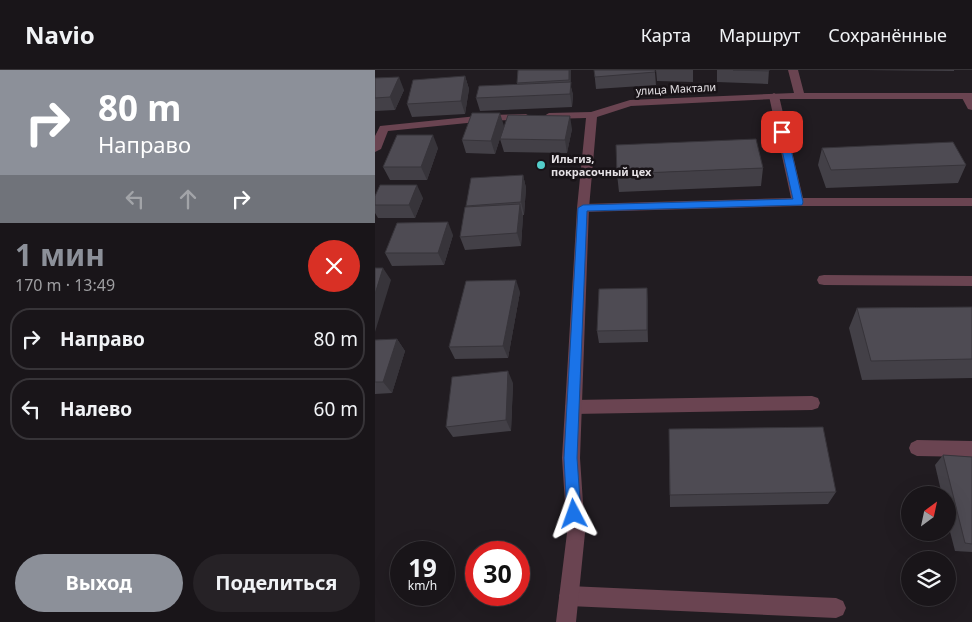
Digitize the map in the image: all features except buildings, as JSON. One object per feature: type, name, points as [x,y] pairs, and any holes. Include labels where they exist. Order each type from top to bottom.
[{"type":"street","points":[[793,70],[800,96]]},
{"type":"street","points":[[774,96],[798,202]]},
{"type":"street","name":"улица Мактали","points":[[375,150],[384,128],[487,118],[592,115],[630,103],[774,96],[969,96]]},
{"type":"street","points":[[969,96],[972,107]]},
{"type":"street","points":[[566,622],[576,533],[571,458],[583,208],[592,115]]},
{"type":"street","points":[[583,208],[798,202],[972,202]]},
{"type":"street","points":[[824,280],[972,281]]},
{"type":"street","points":[[573,407],[813,403]]},
{"type":"street","points":[[917,448],[972,449]]},
{"type":"street","points":[[569,596],[836,608]]},
{"type":"place","name":"Ильгиз, покрасочный цех","points":[[541,165]]},
{"type":"route","points":[[574,514],[571,458],[583,208],[798,202],[782,132]]}]
